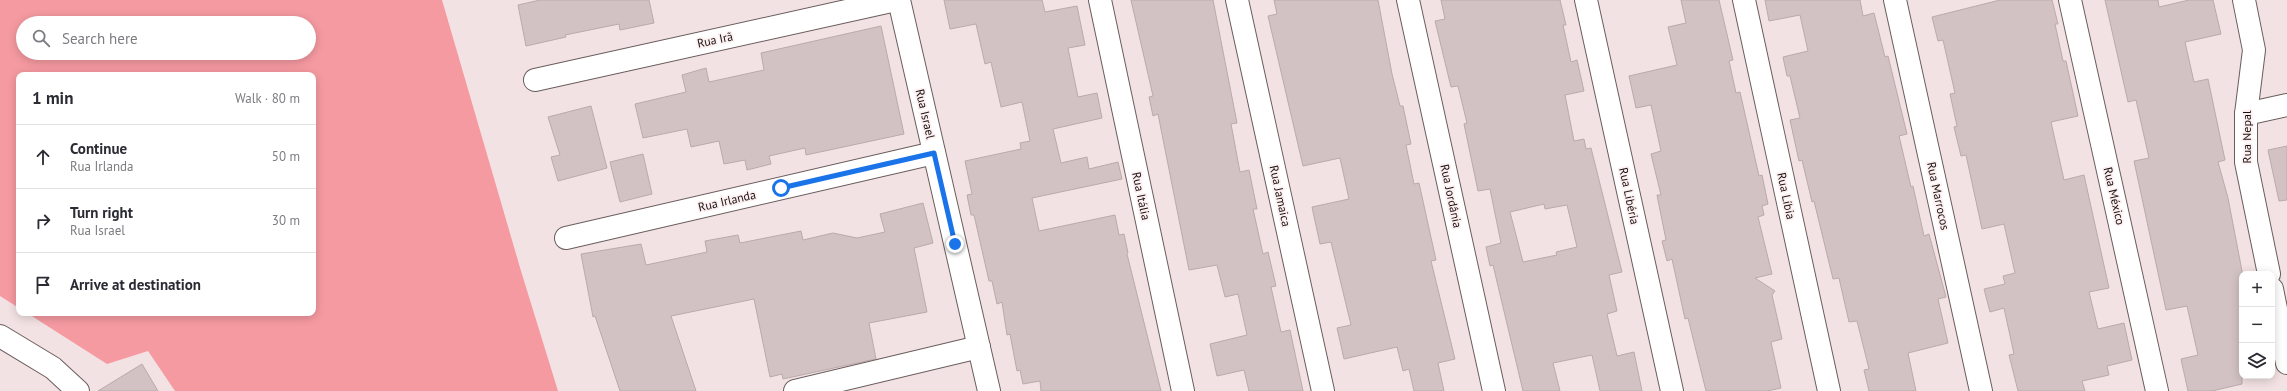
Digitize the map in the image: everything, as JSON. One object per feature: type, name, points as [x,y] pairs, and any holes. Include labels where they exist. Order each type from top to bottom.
[{"type":"street","name":"Rua Irã","points":[[535,80],[897,0]]},
{"type":"street","name":"Rua Israel","points":[[897,0],[989,391]]},
{"type":"street","name":"Rua Itália","points":[[1100,0],[1183,391]]},
{"type":"street","name":"Rua Jamaica","points":[[1237,0],[1323,391]]},
{"type":"street","name":"Rua Jordânia","points":[[1408,0],[1494,391]]},
{"type":"street","name":"Rua Libéria","points":[[1586,0],[1672,391]]},
{"type":"street","name":"Rua Líbia","points":[[1744,0],[1829,391]]},
{"type":"street","name":"Rua Marrocos","points":[[1895,0],[1981,391]]},
{"type":"street","name":"Rua México","points":[[2070,0],[2158,391]]},
{"type":"street","name":"Rua Nepal","points":[[2244,0],[2254,50],[2246,114],[2246,162],[2268,271]]},
{"type":"street","points":[[2246,114],[2287,105]]},
{"type":"street","name":"Rua Irlanda","points":[[566,238],[934,153]]},
{"type":"street","points":[[2275,304],[2287,363]]},
{"type":"street","points":[[0,336],[53,368],[78,391]]},
{"type":"street","points":[[796,391],[979,347]]},
{"type":"shaded area","points":[[0,0],[442,0],[521,271],[558,391],[175,391],[148,351],[107,364],[32,316],[316,316],[316,72],[16,72],[16,306],[0,296]]},
{"type":"building","points":[[540,0],[649,0],[654,23],[620,30],[619,24],[565,35],[566,37],[526,46],[518,5]]},
{"type":"building","points":[[944,0],[1042,0],[1045,12],[1077,6],[1085,45],[1068,48],[1078,97],[1097,93],[1102,118],[1053,129],[1061,163],[1087,157],[1089,169],[1118,162],[1122,179],[1032,198],[1039,231],[1115,215],[1119,235],[1124,234],[1127,254],[1161,391],[1041,391],[1040,381],[1023,384],[1020,370],[1017,371],[1010,334],[1007,335],[1002,302],[997,304],[992,281],[989,281],[974,215],[971,215],[967,195],[972,194],[965,161],[1021,149],[1020,143],[1030,141],[1022,102],[1001,107],[991,62],[985,64],[976,24],[950,29]]},
{"type":"building","points":[[1131,0],[1213,0],[1237,123],[1231,124],[1240,172],[1249,170],[1257,209],[1253,209],[1263,254],[1268,252],[1276,286],[1271,287],[1281,332],[1290,330],[1303,391],[1249,391],[1244,370],[1217,376],[1210,344],[1247,335],[1238,294],[1225,297],[1217,265],[1189,270],[1158,114],[1153,116],[1149,97],[1153,96]]},
{"type":"building","points":[[1274,0],[1378,0],[1392,74],[1400,106],[1403,106],[1411,144],[1406,145],[1414,184],[1419,183],[1436,260],[1431,261],[1455,359],[1438,363],[1444,391],[1414,391],[1409,369],[1403,371],[1397,347],[1344,359],[1337,328],[1351,325],[1331,242],[1320,244],[1312,207],[1349,199],[1340,158],[1303,166],[1268,16],[1277,14]]},
{"type":"building","points":[[1441,0],[1560,0],[1566,25],[1563,25],[1571,62],[1577,60],[1584,91],[1565,95],[1574,141],[1584,139],[1586,149],[1591,148],[1622,272],[1609,275],[1617,311],[1607,314],[1617,356],[1634,352],[1642,391],[1600,391],[1592,355],[1553,363],[1560,391],[1523,391],[1493,265],[1490,266],[1486,247],[1501,243],[1490,189],[1478,191],[1464,124],[1467,123],[1458,86],[1451,87],[1435,21],[1445,19]],"holes":[[[1544,204],[1545,209],[1567,205],[1577,247],[1556,252],[1557,255],[1523,262],[1510,212]]]},
{"type":"building","points":[[1681,0],[1719,0],[1733,60],[1729,61],[1736,93],[1740,92],[1759,176],[1762,175],[1768,204],[1762,206],[1764,215],[1758,217],[1772,274],[1755,278],[1775,291],[1772,295],[1782,339],[1771,342],[1781,388],[1767,391],[1706,391],[1688,318],[1685,319],[1672,259],[1667,261],[1662,241],[1666,240],[1657,195],[1661,195],[1651,154],[1661,151],[1651,105],[1636,108],[1629,76],[1677,65],[1668,27],[1686,23]]},
{"type":"building","points":[[1765,0],[1860,0],[1863,16],[1874,13],[1885,57],[1888,56],[1907,134],[1899,136],[1911,187],[1913,186],[1924,236],[1929,234],[1946,297],[1938,299],[1948,343],[1908,353],[1916,391],[1869,391],[1864,370],[1869,369],[1857,321],[1849,322],[1839,278],[1833,279],[1814,201],[1812,202],[1802,160],[1799,161],[1790,120],[1800,118],[1790,76],[1787,76],[1783,57],[1808,51],[1800,15],[1769,21]]},
{"type":"building","points":[[2000,0],[2052,0],[2058,24],[2055,24],[2063,61],[2066,61],[2078,116],[2051,122],[2064,180],[2084,175],[2109,288],[2089,292],[2098,329],[2124,323],[2132,360],[2107,366],[2109,375],[2082,381],[2085,391],[2018,391],[2009,355],[2014,354],[2004,308],[1990,312],[1984,289],[2005,284],[2003,276],[2015,273],[2004,224],[1982,229],[1966,155],[1961,156],[1954,127],[1957,126],[1950,94],[1955,93],[1943,40],[1938,41],[1932,17]]},
{"type":"building","points":[[2105,0],[2158,0],[2159,7],[2189,0],[2213,0],[2221,34],[2185,42],[2194,82],[2208,79],[2225,160],[2218,162],[2228,198],[2242,271],[2239,271],[2239,379],[2242,379],[2242,384],[2212,391],[2188,391],[2181,359],[2198,355],[2187,306],[2166,310],[2134,161],[2149,158],[2136,100],[2128,102]]},
{"type":"building","points":[[881,26],[904,134],[806,155],[805,148],[769,156],[771,164],[747,170],[745,160],[724,164],[719,141],[691,147],[687,129],[643,138],[635,104],[686,92],[682,75],[706,68],[709,82],[764,70],[761,53]]},
{"type":"building","points":[[591,106],[607,168],[558,181],[551,157],[560,155],[548,117]]},
{"type":"building","points":[[2287,146],[2287,200],[2279,201],[2268,150]]},
{"type":"building","points":[[643,154],[652,194],[620,202],[610,162]]},
{"type":"building","points":[[923,203],[933,243],[914,248],[927,312],[869,323],[876,359],[783,379],[782,374],[770,377],[754,299],[671,316],[696,391],[620,391],[595,316],[593,317],[581,254],[641,244],[646,265],[707,252],[705,241],[738,235],[740,243],[801,231],[803,240],[833,233],[857,238],[885,232],[880,214]]},
{"type":"building","points":[[142,364],[158,391],[98,391]]},
{"type":"route","points":[[781,188],[934,153],[955,244]]}]
